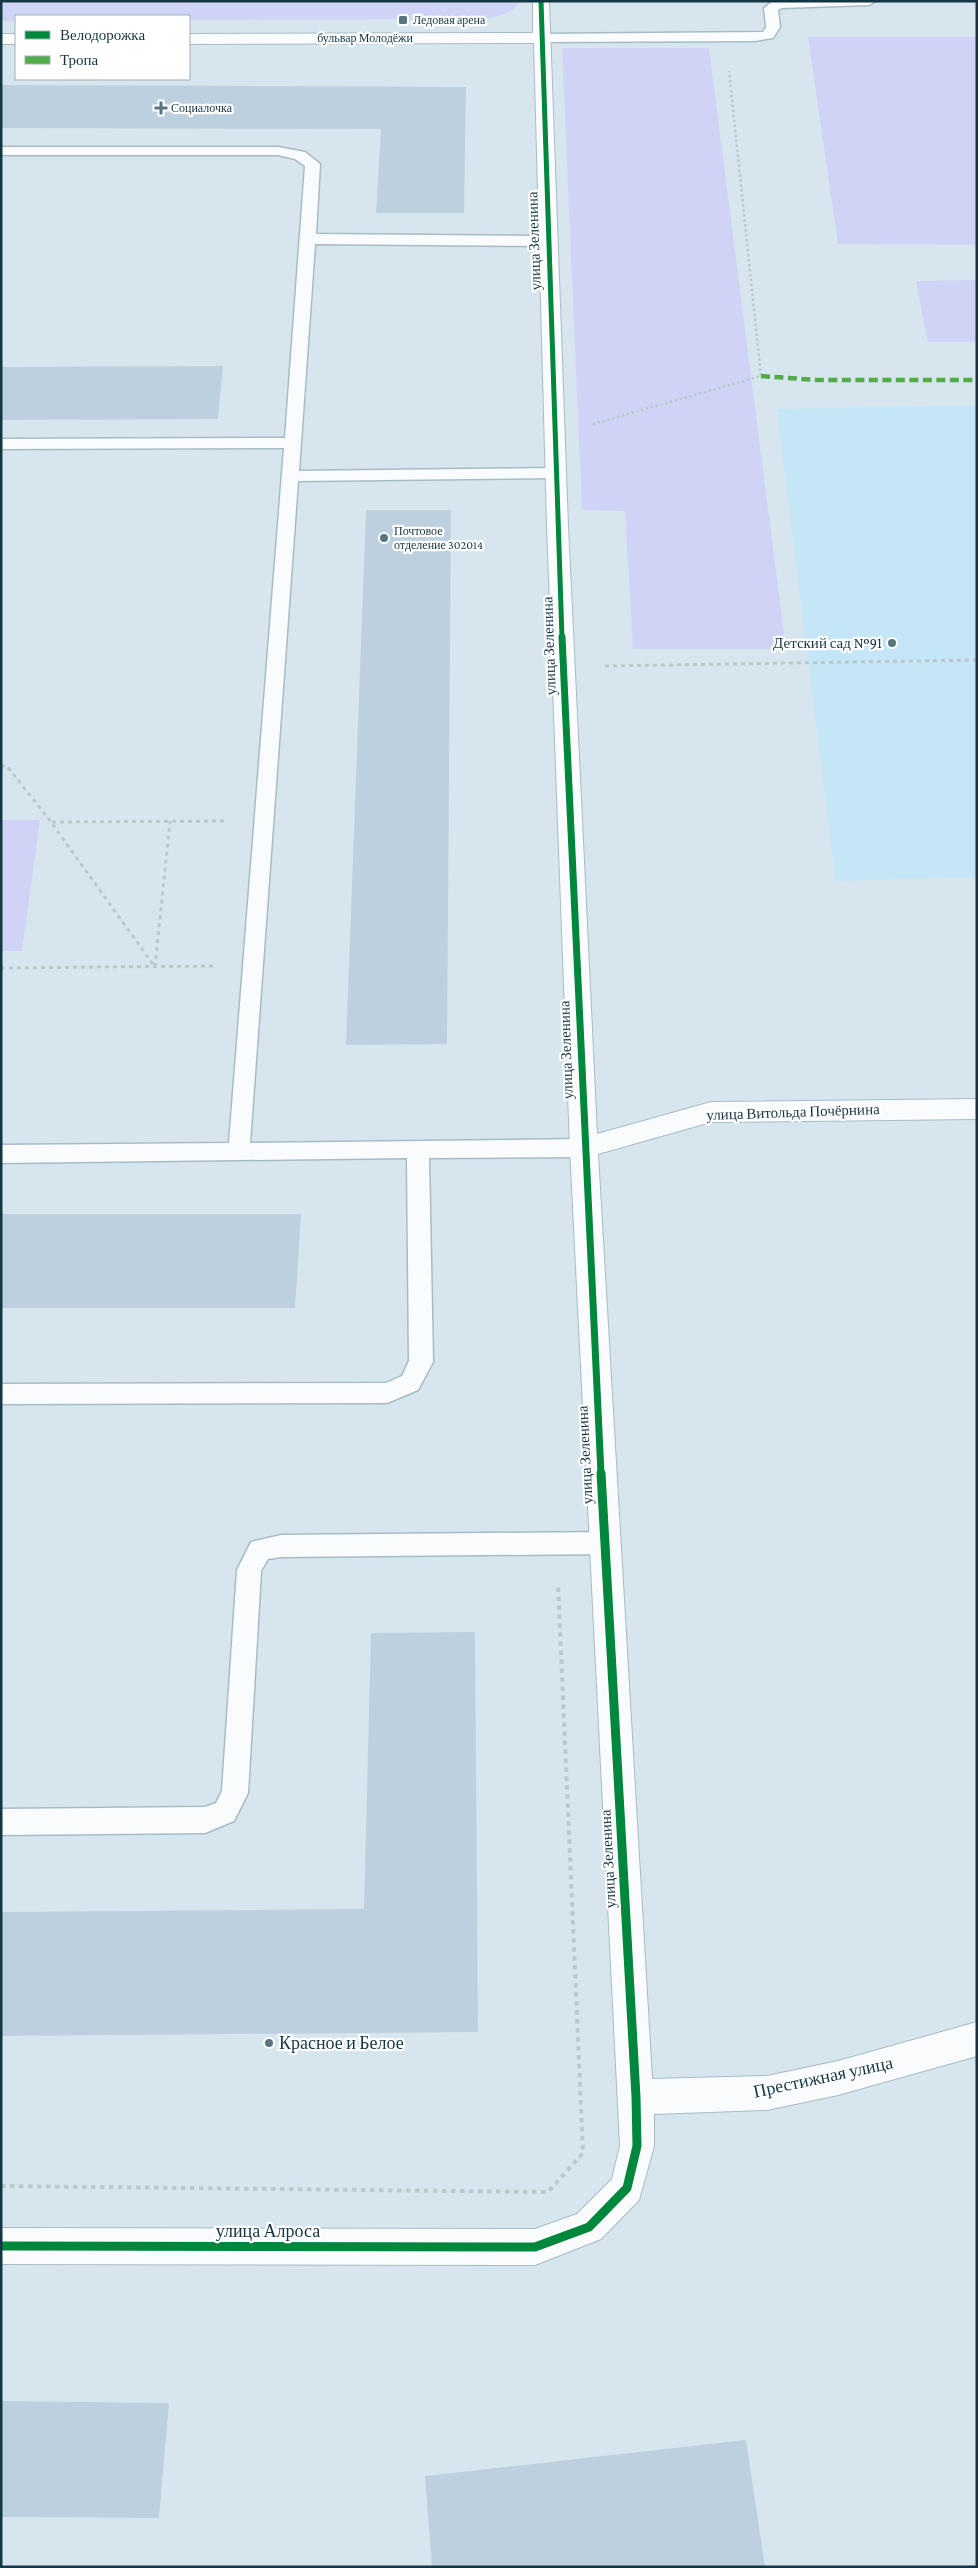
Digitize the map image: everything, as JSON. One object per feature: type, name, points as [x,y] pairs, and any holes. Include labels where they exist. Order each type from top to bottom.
[{"type":"street","name":"улица Зеленина","points":[[535,2247],[589,2227],[627,2188],[637,2146],[636,2097],[603,1544],[583,1148],[547,241],[540,1]]},
{"type":"street","name":"бульвар Молодёжи","points":[[190,39],[542,38]]},
{"type":"street","points":[[1,39],[15,39]]},
{"type":"street","name":"улица Витольда Почёрнина","points":[[583,1148],[711,1112],[977,1109]]},
{"type":"street","name":"Престижная улица","points":[[636,2097],[767,2093],[838,2078],[977,2039]]},
{"type":"street","name":"улица Алроса","points":[[1,2246],[535,2247]]},
{"type":"lane","points":[[542,38],[755,38],[768,35],[773,27],[771,8],[778,4],[790,2],[869,1]]},
{"type":"lane","points":[[1,151],[278,151],[300,155],[313,164],[239,1152]]},
{"type":"lane","points":[[308,239],[547,241]]},
{"type":"lane","points":[[1,444],[293,442]]},
{"type":"lane","points":[[290,476],[556,473]]},
{"type":"lane","points":[[1,1154],[583,1148]]},
{"type":"lane","points":[[1,1394],[387,1393],[410,1383],[421,1362],[418,1150]]},
{"type":"lane","points":[[1,1822],[205,1820],[225,1812],[235,1793],[249,1570],[260,1550],[281,1546],[603,1544]]},
{"type":"path","points":[[555,435],[761,376],[726,38]]},
{"type":"path","points":[[564,666],[977,660]]},
{"type":"path","points":[[1,766],[7,766],[52,822],[155,967]]},
{"type":"path","points":[[52,822],[263,820]]},
{"type":"path","points":[[155,967],[170,821]]},
{"type":"path","points":[[1,968],[254,966]]},
{"type":"path","points":[[1,2186],[548,2192],[582,2153],[556,1544]]},
{"type":"shaded area","points":[[1,1],[519,1],[516,7],[505,14],[472,19],[190,20],[190,15],[15,15],[15,21],[1,21]]},
{"type":"shaded area","points":[[808,37],[977,37],[977,245],[838,244]]},
{"type":"shaded area","points":[[562,48],[709,48],[786,649],[633,649],[625,511],[582,510]]},
{"type":"shaded area","points":[[977,280],[977,342],[928,342],[916,281]]},
{"type":"shaded area","name":"Детский сад №91","points":[[977,405],[977,877],[836,881],[777,409]]},
{"type":"shaded area","points":[[1,820],[40,820],[22,951],[1,951]]},
{"type":"building","points":[[1,85],[466,87],[464,213],[376,213],[381,129],[1,128]]},
{"type":"building","points":[[223,366],[218,419],[1,420],[1,367]]},
{"type":"building","points":[[366,510],[451,510],[447,1044],[346,1045]]},
{"type":"building","points":[[1,1214],[301,1214],[295,1308],[1,1308]]},
{"type":"building","points":[[475,1632],[478,2032],[1,2036],[1,1912],[364,1909],[371,1633]]},
{"type":"building","points":[[1,2401],[169,2403],[159,2518],[1,2517]]},
{"type":"building","points":[[746,2440],[765,2567],[432,2567],[425,2476]]},
{"type":"marked path","points":[[761,376],[817,380],[977,380]]},
{"type":"cycle path","points":[[1,2246],[535,2247],[589,2227],[627,2188],[637,2146],[636,2097],[606,1573],[568,788],[541,1]]},
{"type":"place","name":"Ледовая арена","points":[[403,20]]},
{"type":"place","name":"Социалочка","points":[[161,108]]},
{"type":"place","name":"Почтовое отделение 302014","points":[[384,538]]},
{"type":"place","name":"Детский сад №91","points":[[892,643]]},
{"type":"place","name":"Красное и Белое","points":[[269,2043]]}]
